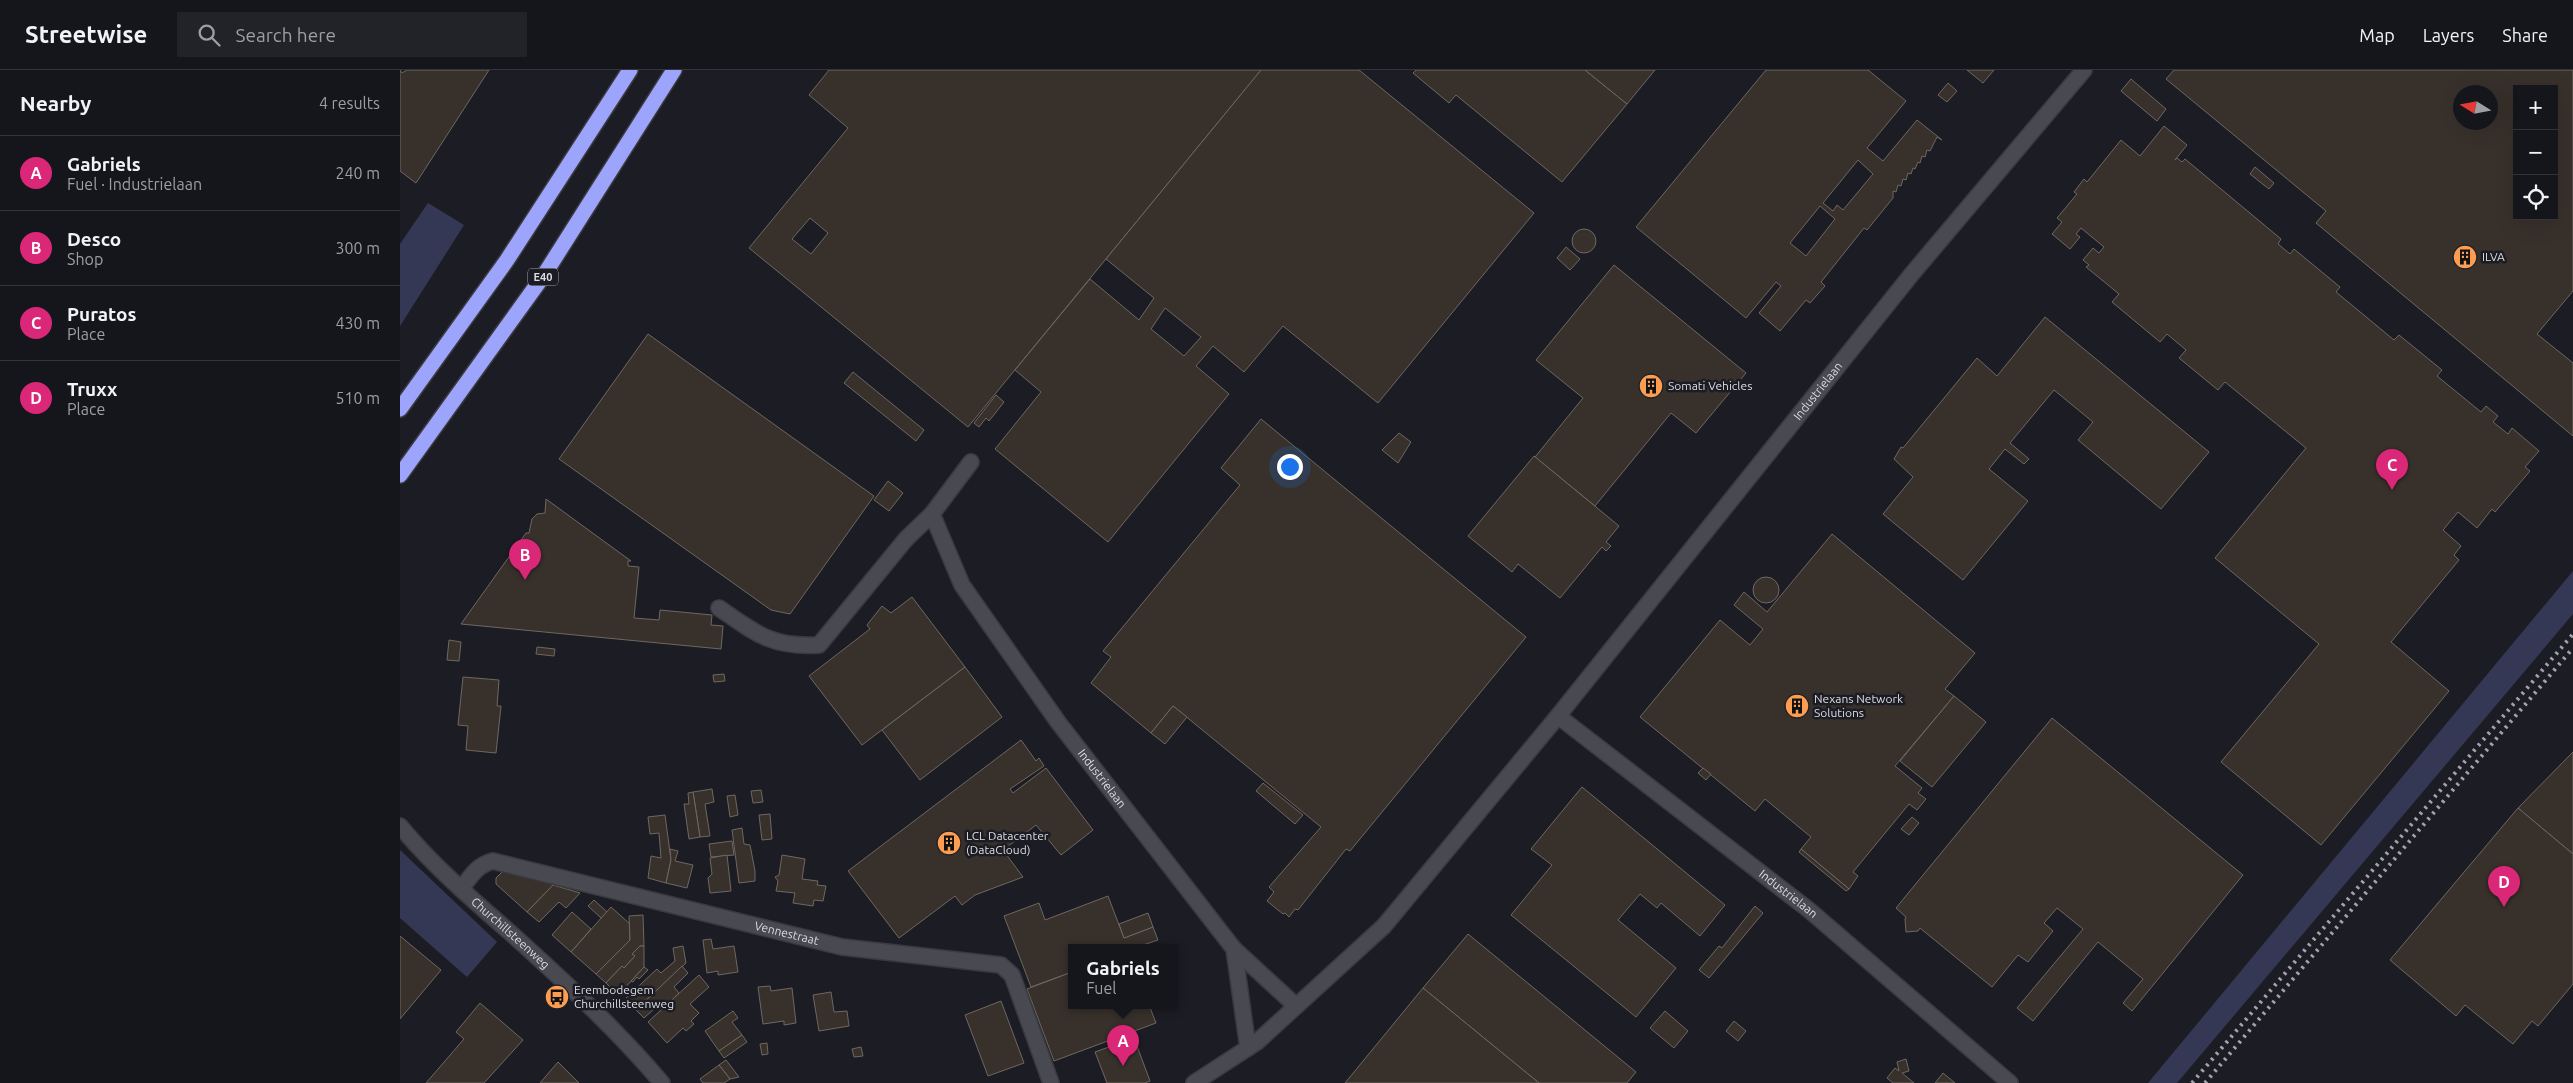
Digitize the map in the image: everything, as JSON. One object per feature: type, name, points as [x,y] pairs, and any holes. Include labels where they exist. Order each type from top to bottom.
[{"type":"highway","points":[[400,409],[507,260],[630,70]]},
{"type":"highway","name":"E40","points":[[400,475],[544,275],[674,70]]},
{"type":"street","name":"Industrielaan","points":[[1194,1083],[1248,1048],[1384,926],[1558,716],[1912,275],[2084,70]]},
{"type":"street","points":[[719,608],[759,636],[795,647],[819,645],[906,539],[932,514],[971,462]]},
{"type":"street","name":"Industrielaan","points":[[932,514],[962,586],[1058,722],[1234,949],[1248,1048]]},
{"type":"street","name":"Industrielaan","points":[[1558,716],[1809,910],[2010,1083]]},
{"type":"street","name":"Churchillsteenweg","points":[[400,826],[425,856],[626,1041],[662,1083]]},
{"type":"street","name":"Vennestraat","points":[[461,889],[475,869],[484,863],[493,861],[842,947],[1000,964],[1012,975],[1051,1083]]},
{"type":"street","points":[[1234,949],[1296,1006]]},
{"type":"shaded area","points":[[428,203],[464,225],[400,326],[400,244]]},
{"type":"shaded area","points":[[2573,571],[2573,614],[2177,1083],[2148,1083]]},
{"type":"shaded area","points":[[400,850],[497,942],[467,977],[400,918]]},
{"type":"building","points":[[400,70],[402,73],[407,70],[489,70],[416,183],[400,171]]},
{"type":"building","points":[[829,70],[1261,70],[968,427],[749,248],[848,128],[809,95]],"holes":[[[810,218],[828,233],[811,254],[792,239]]]},
{"type":"building","points":[[1261,70],[1359,70],[1534,213],[1378,403],[1283,326],[1244,372],[1213,346],[1196,366],[1229,394],[1108,542],[995,449],[1041,392],[1015,370],[1090,279],[1139,320],[1154,298],[1106,259]],"holes":[[[1165,308],[1201,337],[1184,356],[1151,329]]]},
{"type":"building","points":[[1416,70],[1585,70],[1627,104],[1562,182],[1456,95],[1449,103],[1413,73]]},
{"type":"building","points":[[1585,70],[1655,70],[1627,104]]},
{"type":"building","points":[[1766,70],[1868,70],[1906,101],[1867,148],[1883,161],[1917,120],[1942,140],[1937,137],[1930,151],[1927,150],[1925,157],[1922,156],[1920,163],[1918,162],[1915,169],[1913,168],[1911,174],[1908,173],[1906,180],[1903,179],[1901,186],[1898,185],[1896,192],[1893,191],[1893,198],[1867,230],[1864,228],[1821,282],[1825,286],[1810,303],[1806,300],[1780,331],[1759,313],[1781,286],[1776,282],[1746,318],[1636,227]],"holes":[[[1858,160],[1873,174],[1843,210],[1837,205],[1833,211],[1823,203]],[[1820,206],[1835,219],[1806,256],[1790,243]]]},
{"type":"building","points":[[1967,70],[1994,70],[1983,83]]},
{"type":"building","name":"ILVA","points":[[2174,70],[2573,70],[2573,291],[2537,334],[2573,363],[2573,436],[2316,223],[2326,211],[2166,79]]},
{"type":"building","points":[[2131,79],[2166,109],[2157,121],[2121,91]]},
{"type":"building","points":[[1948,83],[1957,91],[1947,102],[1938,95]]},
{"type":"building","points":[[2164,126],[2187,145],[2175,160],[2177,158],[2182,162],[2185,159],[2281,239],[2278,244],[2290,254],[2294,249],[2340,287],[2336,292],[2394,340],[2399,335],[2442,370],[2437,376],[2481,412],[2486,406],[2498,416],[2493,422],[2508,434],[2512,428],[2539,451],[2525,467],[2530,471],[2495,512],[2492,509],[2477,528],[2458,512],[2443,530],[2461,546],[2454,555],[2459,560],[2391,642],[2449,691],[2321,845],[2221,762],[2319,644],[2215,558],[2306,448],[2225,382],[2218,390],[2179,358],[2186,350],[2167,334],[2160,342],[2112,302],[2119,294],[2086,267],[2089,265],[2083,260],[2093,248],[2099,253],[2104,247],[2081,228],[2076,234],[2080,237],[2070,249],[2052,234],[2062,222],[2057,218],[2077,194],[2074,192],[2084,179],[2087,182],[2121,140],[2140,156]]},
{"type":"building","points":[[2255,167],[2274,183],[2269,189],[2250,174]]},
{"type":"building","points":[[1584,229],[1593,232],[1596,241],[1593,250],[1584,253],[1575,250],[1572,241],[1575,232]]},
{"type":"building","points":[[1566,247],[1580,259],[1570,270],[1557,258]]},
{"type":"building","name":"Somati Vehicles","points":[[1614,265],[1746,373],[1696,433],[1671,413],[1595,506],[1535,457],[1583,398],[1536,360]]},
{"type":"building","points":[[2045,317],[2209,452],[2161,509],[2078,440],[2093,422],[2054,390],[2010,443],[2029,459],[2024,464],[2005,449],[1989,469],[2028,501],[1963,580],[1883,514],[1913,477],[1894,459],[1901,447],[1903,448],[1977,358],[1997,376]]},
{"type":"building","points":[[648,334],[874,496],[790,614],[771,610],[559,459]]},
{"type":"building","points":[[853,372],[924,430],[916,441],[844,383]]},
{"type":"building","points":[[996,395],[1004,402],[989,421],[986,418],[979,427],[974,423]]},
{"type":"building","points":[[1261,419],[1526,637],[1350,851],[1346,849],[1298,910],[1295,909],[1289,917],[1267,901],[1274,892],[1269,887],[1321,827],[1173,706],[1151,733],[1091,683],[1111,657],[1103,651],[1240,485],[1221,468]]},
{"type":"building","points":[[1399,433],[1411,442],[1398,463],[1382,450]]},
{"type":"building","points":[[1534,456],[1619,526],[1606,542],[1611,546],[1606,551],[1602,547],[1560,598],[1518,564],[1512,572],[1468,536]]},
{"type":"building","points":[[888,481],[903,493],[889,511],[874,500]]},
{"type":"building","points":[[546,499],[631,561],[628,561],[628,566],[639,567],[634,618],[659,620],[660,610],[712,615],[711,625],[723,626],[721,649],[461,624],[526,533],[529,533],[532,519],[537,514],[545,513]]},
{"type":"building","name":"Nexans Network Solutions","points":[[1832,534],[1975,653],[1945,689],[1954,696],[1895,766],[1922,788],[1918,793],[1926,799],[1917,810],[1909,804],[1853,872],[1858,876],[1849,889],[1801,849],[1811,837],[1765,799],[1755,811],[1640,717],[1720,620],[1750,645],[1763,629],[1734,605],[1744,592],[1767,612]]},
{"type":"building","points":[[1766,577],[1775,581],[1779,590],[1775,599],[1766,603],[1757,599],[1753,590],[1757,581]]},
{"type":"building","points":[[912,597],[965,667],[862,745],[809,676],[870,629],[867,625],[882,606],[891,613]]},
{"type":"building","points":[[449,640],[461,642],[459,661],[447,660]]},
{"type":"building","points":[[537,647],[555,649],[554,656],[536,654]]},
{"type":"building","points":[[965,667],[1002,717],[920,780],[882,730]]},
{"type":"building","points":[[724,674],[725,681],[714,682],[713,675]]},
{"type":"building","points":[[463,677],[499,680],[497,706],[501,706],[496,753],[466,750],[468,726],[458,725]]},
{"type":"building","points":[[1954,696],[1986,722],[1932,787],[1900,761]]},
{"type":"building","points":[[1173,706],[1187,717],[1165,744],[1151,733]]},
{"type":"building","points":[[2052,718],[2243,875],[2132,1011],[2123,1003],[2143,979],[2098,942],[2033,1021],[2017,1008],[2083,929],[2057,908],[2044,923],[2053,931],[2028,962],[2018,955],[1992,987],[1920,928],[1918,931],[1906,932],[1906,917],[1896,908]]},
{"type":"building","name":"LCL Datacenter (DataCloud)","points":[[1021,740],[1036,761],[1039,758],[1044,766],[1010,789],[1013,793],[1046,768],[1093,830],[1061,855],[1036,825],[1003,850],[1023,877],[975,895],[962,905],[955,896],[899,938],[848,871]]},
{"type":"building","points":[[2573,752],[2573,854],[2518,808]]},
{"type":"building","points":[[1703,768],[1711,774],[1706,780],[1698,773]]},
{"type":"building","points":[[1263,783],[1303,815],[1295,824],[1256,791]]},
{"type":"building","points":[[1582,787],[1725,905],[1700,936],[1661,903],[1657,908],[1640,894],[1618,920],[1676,968],[1636,1017],[1511,915],[1552,865],[1531,849]]},
{"type":"building","points":[[712,789],[714,802],[705,804],[710,836],[700,837],[693,792]]},
{"type":"building","points":[[761,790],[763,802],[753,803],[751,791]]},
{"type":"building","points":[[693,792],[700,837],[689,839],[684,804],[689,804],[688,793]]},
{"type":"building","points":[[735,795],[738,815],[730,817],[727,796]]},
{"type":"building","points":[[2518,808],[2573,854],[2573,984],[2538,1026],[2532,1021],[2513,1044],[2465,1005],[2456,1016],[2390,960]]},
{"type":"building","points":[[770,814],[772,839],[762,840],[759,815]]},
{"type":"building","points":[[665,815],[671,860],[666,883],[648,878],[651,856],[661,858],[659,833],[650,834],[648,817]]},
{"type":"building","points":[[1912,817],[1919,823],[1909,835],[1901,829]]},
{"type":"building","points":[[742,828],[744,844],[750,845],[755,881],[739,883],[732,830]]},
{"type":"building","points":[[732,841],[734,855],[711,857],[709,844]]},
{"type":"building","points":[[670,849],[678,851],[675,861],[693,865],[687,888],[666,883],[671,860]]},
{"type":"building","points":[[1801,849],[1849,889],[1846,891],[1799,852]]},
{"type":"building","points":[[727,855],[731,891],[710,893],[708,878],[712,874],[710,858]]},
{"type":"building","points":[[782,855],[805,859],[802,879],[818,881],[817,885],[826,886],[823,901],[814,900],[813,906],[793,903],[795,893],[776,891],[778,881],[775,877],[779,875]]},
{"type":"building","points":[[503,871],[553,885],[527,912],[496,884],[496,878]]},
{"type":"building","points":[[553,885],[580,893],[566,908],[559,902],[539,922],[527,912]]},
{"type":"building","points":[[1108,896],[1124,938],[1153,927],[1158,940],[1146,944],[1068,944],[1068,973],[1031,987],[1004,916],[1039,903],[1045,920]]},
{"type":"building","points":[[594,900],[607,912],[601,918],[588,906]]},
{"type":"building","points":[[1755,906],[1763,913],[1709,978],[1699,970],[1719,946],[1722,948]]},
{"type":"building","points":[[611,907],[630,924],[630,940],[596,974],[571,952]]},
{"type":"building","points":[[572,912],[591,929],[571,952],[552,935]]},
{"type":"building","points":[[1148,913],[1153,927],[1124,938],[1119,924]]},
{"type":"building","points":[[643,915],[644,946],[640,946],[632,954],[635,956],[624,968],[622,966],[606,983],[596,974],[630,940],[629,916]]},
{"type":"building","points":[[1468,934],[1636,1072],[1627,1083],[1539,1083],[1423,988]]},
{"type":"building","points":[[400,936],[441,970],[400,1019]]},
{"type":"building","points":[[711,939],[713,949],[734,946],[738,972],[718,975],[718,971],[707,973],[703,940]]},
{"type":"building","points":[[640,946],[644,946],[644,967],[623,990],[619,986],[614,991],[606,983],[622,966],[624,968],[635,956],[632,954]]},
{"type":"building","points":[[683,946],[686,963],[636,1010],[626,998],[657,969],[661,973],[675,961],[673,948]]},
{"type":"building","points":[[682,966],[688,973],[674,987],[679,993],[665,1007],[661,1003],[644,1018],[636,1010]]},
{"type":"building","points":[[644,967],[648,970],[639,979],[637,977],[633,982],[631,981]]},
{"type":"building","points":[[1068,974],[1068,1009],[1151,1009],[1156,1023],[1054,1061],[1027,989]]},
{"type":"building","points":[[699,975],[709,987],[690,1004],[699,1013],[691,1021],[694,1024],[686,1031],[683,1028],[667,1043],[648,1022]]},
{"type":"building","points":[[770,986],[771,991],[792,988],[796,1023],[784,1025],[784,1021],[763,1024],[758,987]]},
{"type":"building","points":[[1423,988],[1539,1083],[1345,1083]]},
{"type":"building","points":[[831,992],[834,1012],[847,1011],[849,1026],[819,1031],[813,995]]},
{"type":"building","points":[[1001,1001],[1024,1063],[988,1076],[965,1015]]},
{"type":"building","points":[[480,1003],[523,1040],[484,1083],[426,1083],[464,1039],[456,1032]]},
{"type":"building","points":[[733,1011],[738,1018],[732,1022],[742,1035],[719,1051],[705,1031]]},
{"type":"building","points":[[1665,1011],[1688,1031],[1674,1048],[1650,1028]]},
{"type":"building","points":[[1734,1021],[1746,1031],[1738,1041],[1726,1031]]},
{"type":"building","points":[[742,1035],[747,1042],[724,1058],[719,1051]]},
{"type":"building","points":[[1134,1038],[1150,1081],[1145,1083],[1107,1083],[1095,1052]]},
{"type":"building","points":[[767,1043],[768,1054],[762,1055],[760,1044]]},
{"type":"building","points":[[861,1047],[863,1056],[854,1057],[852,1049]]},
{"type":"building","points":[[1906,1059],[1909,1071],[1902,1073],[1914,1083],[1893,1083],[1887,1078],[1895,1068],[1899,1071],[1897,1062]]},
{"type":"building","points":[[726,1060],[739,1077],[730,1079],[719,1065]]},
{"type":"building","points":[[558,1062],[579,1083],[540,1083]]},
{"type":"building","points":[[719,1065],[730,1079],[724,1083],[703,1083],[700,1079]]},
{"type":"building","points":[[1943,1073],[1955,1083],[1935,1083]]},
{"type":"railway","points":[[2192,1083],[2573,634]]},
{"type":"railway","points":[[2205,1083],[2573,648]]},
{"type":"place","name":"ILVA","points":[[2465,257]]},
{"type":"place","name":"Somati Vehicles","points":[[1651,386]]},
{"type":"place","name":"Puratos","points":[[2392,490]]},
{"type":"place","name":"Desco","points":[[525,580]]},
{"type":"place","name":"Nexans Network Solutions","points":[[1797,706]]},
{"type":"place","name":"LCL Datacenter (DataCloud)","points":[[949,843]]},
{"type":"place","name":"Truxx","points":[[2504,907]]},
{"type":"place","name":"Erembodegem Churchillsteenweg","points":[[557,997]]},
{"type":"place","name":"Gabriels","points":[[1123,1066]]}]
